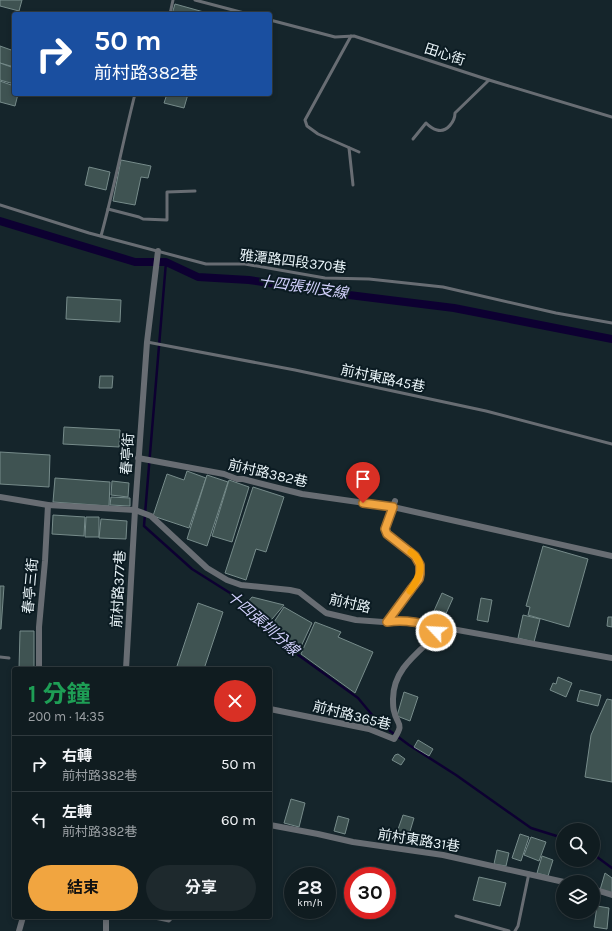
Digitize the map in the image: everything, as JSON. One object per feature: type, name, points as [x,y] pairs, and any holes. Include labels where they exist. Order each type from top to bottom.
[{"type":"street","name":"春亭街","points":[[135,510],[147,342],[158,251]]},
{"type":"street","name":"前村路382巷","points":[[138,458],[224,474],[237,479],[243,479],[302,494],[393,507],[612,556]]},
{"type":"street","points":[[0,497],[48,505],[135,510]]},
{"type":"street","points":[[387,622],[419,579],[420,574],[420,565],[415,556],[386,532],[385,529],[395,501]]},
{"type":"street","name":"春亭三街","points":[[39,667],[39,627],[48,505]]},
{"type":"street","name":"前村路","points":[[135,510],[151,516],[207,568],[227,580],[241,585],[299,592],[326,613],[356,620],[387,622],[402,620],[612,658]]},
{"type":"street","name":"前村路377巷","points":[[126,667],[135,510]]},
{"type":"street","name":"前村路365巷","points":[[272,709],[369,729],[394,739],[400,730],[400,724],[394,712],[393,694],[397,678],[402,668],[434,637],[436,631],[435,626]]},
{"type":"street","name":"前村東路31巷","points":[[272,825],[353,842],[443,855],[556,880]]},
{"type":"street","points":[[600,891],[612,895]]},
{"type":"street","points":[[19,931],[22,919]]},
{"type":"street","points":[[106,919],[106,931]]},
{"type":"lane","points":[[170,12],[173,0]]},
{"type":"lane","points":[[194,0],[240,12]]},
{"type":"lane","name":"田心街","points":[[272,20],[335,36],[351,36],[612,118]]},
{"type":"lane","points":[[351,36],[305,120],[307,126],[318,134],[359,152]]},
{"type":"lane","points":[[413,139],[426,123],[438,130],[444,130],[452,124],[455,118],[455,113],[489,80]]},
{"type":"lane","points":[[101,236],[135,96]]},
{"type":"lane","points":[[349,148],[353,185]]},
{"type":"lane","points":[[108,209],[139,216],[143,219],[168,220],[167,192],[195,191]]},
{"type":"lane","name":"雅潭路四段370巷","points":[[0,205],[101,236],[206,264],[245,264],[325,278],[369,279],[443,287],[556,313],[612,323]]},
{"type":"lane","name":"前村東路45巷","points":[[147,342],[295,370],[486,411],[612,444]]},
{"type":"lane","points":[[0,657],[9,658]]},
{"type":"lane","points":[[515,931],[518,926],[529,873]]},
{"type":"lane","points":[[456,916],[509,931]]},
{"type":"lane","points":[[160,919],[169,921],[170,919]]},
{"type":"building","points":[[0,0],[22,0],[19,11],[0,6]]},
{"type":"building","points":[[175,4],[204,12],[173,12]]},
{"type":"building","points":[[0,46],[12,50],[12,66],[0,63]]},
{"type":"building","points":[[0,63],[12,67],[12,83],[0,80]]},
{"type":"building","points":[[0,81],[12,85],[12,96],[18,96],[15,106],[0,102]]},
{"type":"building","points":[[166,96],[187,96],[184,108],[164,103]]},
{"type":"building","points":[[121,160],[151,166],[148,178],[141,177],[135,205],[113,201]]},
{"type":"building","points":[[89,167],[110,172],[106,190],[85,185]]},
{"type":"building","points":[[67,297],[121,300],[120,322],[66,319]]},
{"type":"building","points":[[100,376],[113,376],[112,388],[99,388]]},
{"type":"building","points":[[64,427],[120,430],[119,447],[63,444]]},
{"type":"building","points":[[0,452],[50,455],[49,487],[0,484]]},
{"type":"building","points":[[187,471],[206,478],[189,528],[153,516],[167,474],[184,480]]},
{"type":"building","points":[[207,475],[228,482],[207,546],[187,539]]},
{"type":"building","points":[[55,478],[110,482],[109,506],[53,502]]},
{"type":"building","points":[[229,480],[249,487],[232,542],[212,536]]},
{"type":"building","points":[[112,481],[129,483],[128,497],[111,495]]},
{"type":"building","points":[[253,487],[284,497],[266,552],[256,549],[246,580],[225,573]]},
{"type":"building","points":[[111,497],[130,498],[130,506],[110,505]]},
{"type":"building","points":[[53,515],[85,517],[84,536],[52,534]]},
{"type":"building","points":[[86,517],[99,517],[99,537],[85,537]]},
{"type":"building","points":[[101,519],[127,521],[126,539],[99,538]]},
{"type":"building","points":[[543,546],[588,559],[569,627],[528,615],[530,607],[526,606]]},
{"type":"building","points":[[0,586],[4,586],[1,629],[0,629]]},
{"type":"building","points":[[442,593],[453,598],[444,618],[433,613]]},
{"type":"building","points":[[252,597],[284,605],[267,625],[247,603]]},
{"type":"building","points":[[481,598],[492,600],[488,622],[477,620]]},
{"type":"building","points":[[198,603],[223,612],[205,667],[177,667]]},
{"type":"building","points":[[284,607],[312,623],[298,653],[270,628]]},
{"type":"building","points":[[523,615],[540,619],[534,642],[518,638]]},
{"type":"building","points":[[608,617],[612,617],[612,627],[607,626]]},
{"type":"building","points":[[315,622],[341,632],[338,637],[373,652],[355,693],[301,654]]},
{"type":"building","points":[[20,631],[34,631],[34,667],[19,667]]},
{"type":"building","points":[[558,677],[572,683],[566,697],[550,690],[553,683],[556,684]]},
{"type":"building","points":[[580,690],[601,695],[598,706],[577,701]]},
{"type":"building","points":[[404,692],[418,697],[410,721],[397,716]]},
{"type":"building","points":[[607,699],[612,700],[612,782],[585,777],[591,735]]},
{"type":"building","points":[[418,740],[433,749],[429,756],[414,747]]},
{"type":"building","points":[[398,754],[405,759],[401,765],[392,760],[395,755]]},
{"type":"building","points":[[291,799],[305,803],[299,827],[284,823]]},
{"type":"building","points":[[403,815],[414,818],[408,838],[396,835]]},
{"type":"building","points":[[338,816],[349,819],[345,834],[334,831]]},
{"type":"building","points":[[520,834],[529,837],[521,861],[512,858]]},
{"type":"building","points":[[531,837],[546,842],[539,861],[524,855]]},
{"type":"building","points":[[497,850],[509,853],[506,866],[494,864]]},
{"type":"building","points":[[542,856],[553,860],[548,876],[537,873]]},
{"type":"building","points":[[605,873],[612,878],[612,894],[600,890]]},
{"type":"building","points":[[479,877],[506,883],[500,906],[473,900]]},
{"type":"building","points":[[600,906],[609,908],[607,929],[594,927],[595,919],[600,919]]},
{"type":"waterway","name":"十四張圳支線","points":[[0,221],[135,262],[166,262],[198,277],[249,280],[349,295],[454,308],[612,339]]},
{"type":"waterway","name":"十四張圳分線","points":[[166,262],[144,526],[192,569],[238,598],[276,639],[358,698],[378,722],[409,745],[456,775],[531,828],[556,836]]},
{"type":"waterway","name":"十四張圳分線","points":[[600,859],[612,868]]},
{"type":"slow traffic","points":[[410,591],[419,579],[420,574],[420,565],[411,552]]},
{"type":"route","points":[[363,503],[393,507],[385,529],[386,532],[415,556],[420,565],[419,579],[387,622],[402,620],[435,626],[436,631]]}]
